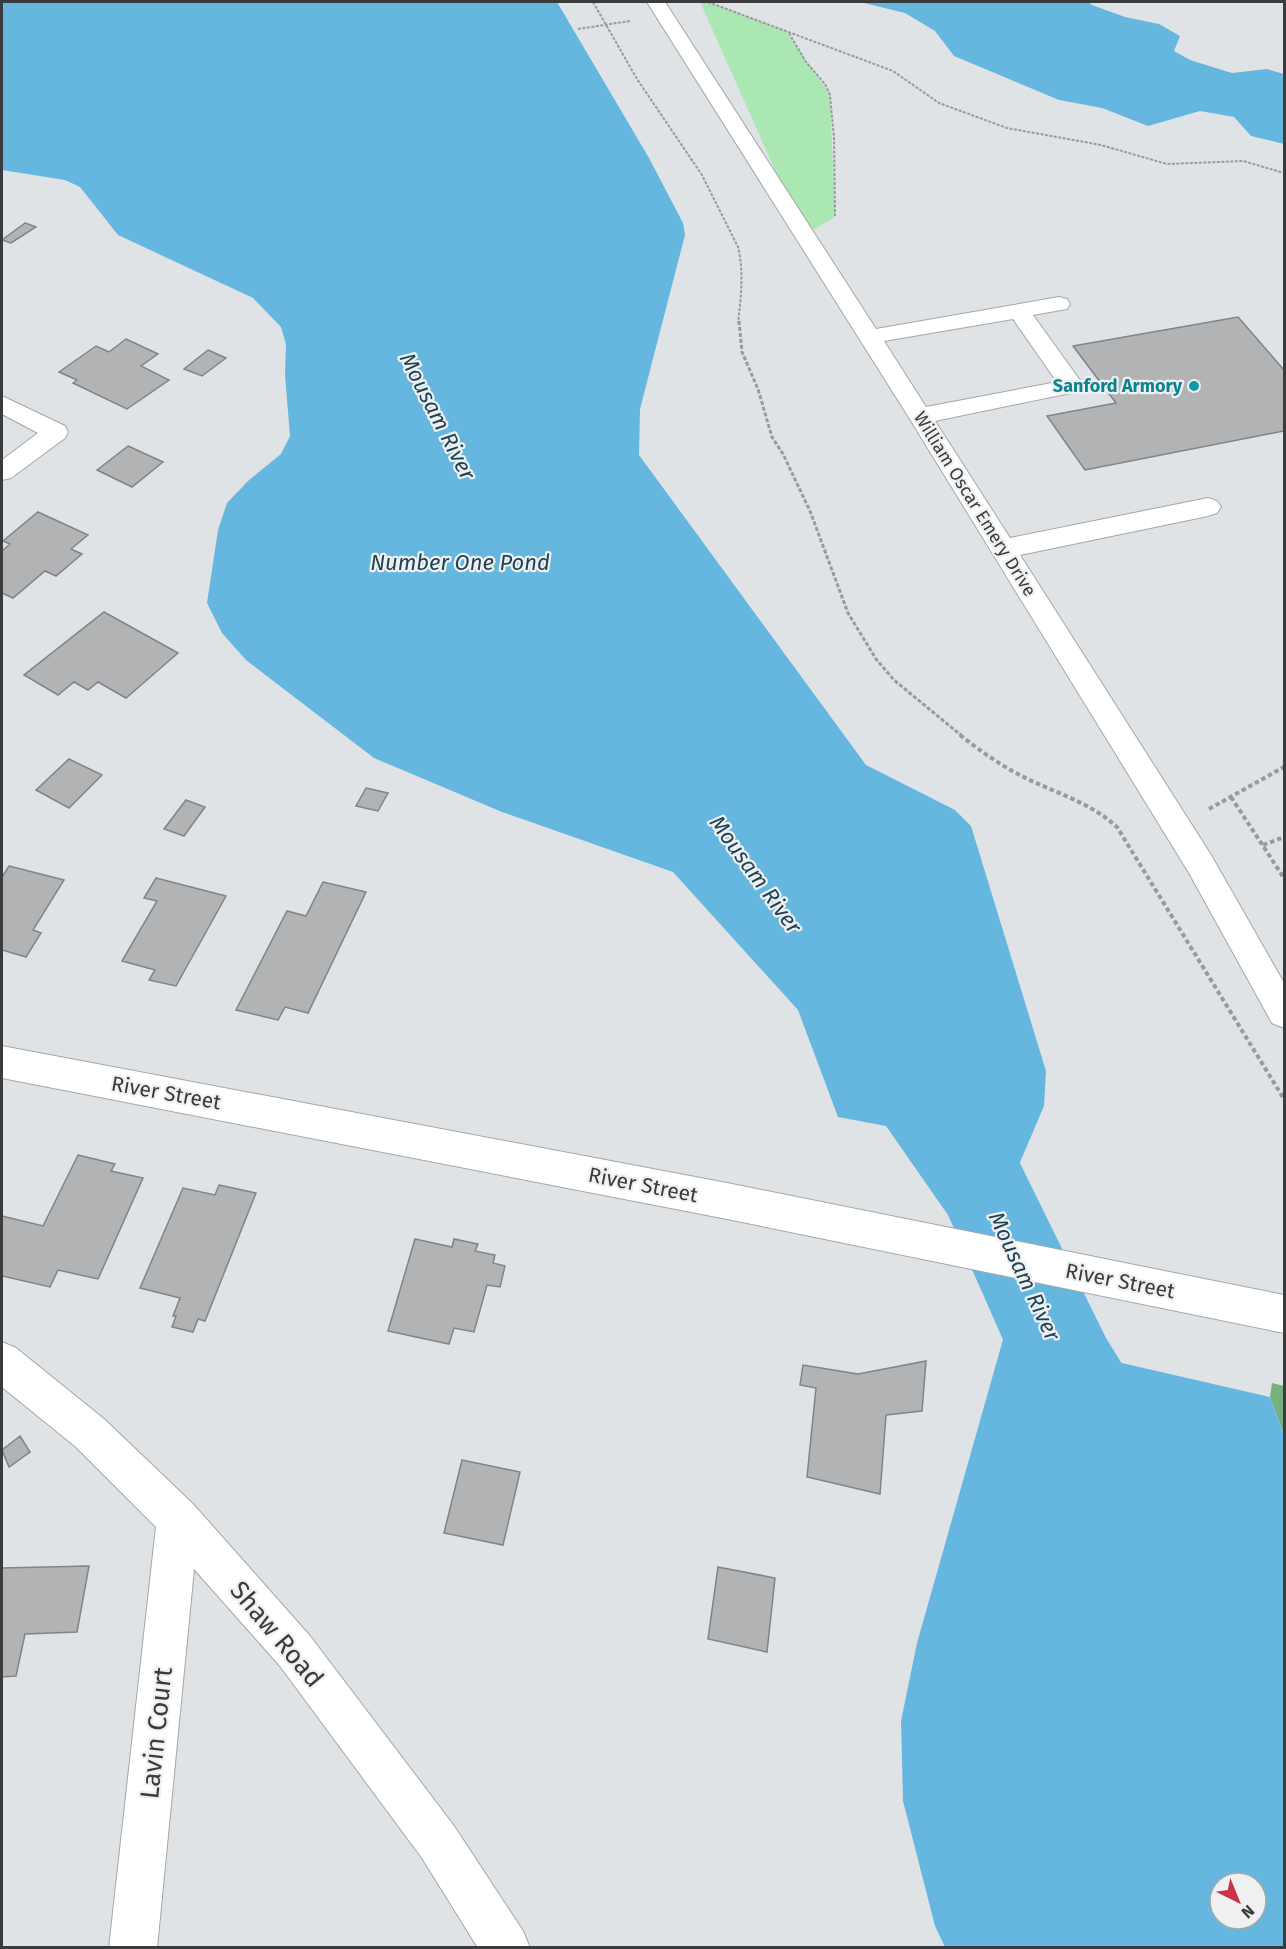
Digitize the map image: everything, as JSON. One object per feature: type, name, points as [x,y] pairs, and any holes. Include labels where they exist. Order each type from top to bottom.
[{"type":"street","name":"William Oscar Emery Drive","points":[[656,2],[920,416],[1200,864],[1284,1012]]},
{"type":"street","points":[[868,337],[1059,304]]},
{"type":"street","points":[[920,416],[1072,386],[1019,311]]},
{"type":"street","points":[[2,404],[56,432],[2,472]]},
{"type":"street","points":[[1003,549],[1208,507]]},
{"type":"street","name":"River Street","points":[[2,1062],[168,1092],[1284,1314]]},
{"type":"street","name":"Shaw Road","points":[[2,1362],[90,1433],[178,1519],[295,1651],[438,1842],[506,1947]]},
{"type":"street","name":"Lavin Court","points":[[133,1947],[178,1519]]},
{"type":"path","points":[[593,2],[643,87],[702,175],[738,247],[741,259],[742,292],[738,326],[742,352],[761,397],[772,437],[783,454],[810,511],[848,613],[870,651],[904,690],[981,751],[1018,774],[1082,803],[1105,816],[1117,827],[1284,1099]]},
{"type":"path","points":[[708,2],[892,71],[939,103],[1007,128],[1101,145],[1167,164],[1243,161],[1284,173]]},
{"type":"path","points":[[578,29],[636,20]]},
{"type":"path","points":[[786,31],[830,95],[834,138],[835,217]]},
{"type":"path","points":[[1231,797],[1284,878]]},
{"type":"path","points":[[1263,845],[1284,837]]},
{"type":"green space","points":[[700,2],[708,2],[786,31],[830,95],[835,217],[804,235]]},
{"type":"green space","points":[[1272,1383],[1284,1386],[1284,1435],[1270,1397]]},
{"type":"water","name":"Number One Pond","points":[[2,2],[557,2],[649,158],[683,223],[685,235],[640,409],[639,455],[866,765],[955,810],[971,826],[1046,1071],[1044,1106],[1015,1174],[981,1183],[923,1172],[902,1129],[838,1117],[798,1010],[673,872],[502,812],[374,758],[246,660],[222,633],[207,603],[218,530],[227,503],[248,481],[281,454],[290,436],[285,375],[286,344],[281,327],[253,298],[118,235],[80,187],[65,180],[2,170]]},
{"type":"water","points":[[860,2],[1089,2],[1125,17],[1159,24],[1180,36],[1174,51],[1190,60],[1232,73],[1267,69],[1284,74],[1284,144],[1251,136],[1234,117],[1200,111],[1148,126],[1102,108],[1059,100],[954,56],[935,31],[905,13]]},
{"type":"water","points":[[1004,1336],[1270,1397],[1284,1435],[1284,1947],[945,1947],[935,1926],[903,1801],[901,1721],[917,1643]]},
{"type":"building","points":[[25,223],[36,227],[11,243],[2,240]]},
{"type":"building","name":"Sanford Armory","points":[[1238,317],[1284,370],[1284,431],[1085,470],[1047,416],[1116,403],[1073,346]]},
{"type":"building","points":[[126,339],[158,354],[141,366],[169,380],[127,409],[73,383],[77,380],[59,372],[96,346],[109,352]]},
{"type":"building","points":[[208,350],[226,358],[202,376],[184,369]]},
{"type":"building","points":[[128,446],[163,462],[132,487],[97,470]]},
{"type":"building","points":[[38,512],[88,535],[71,549],[82,554],[56,576],[45,571],[13,598],[2,593],[2,551],[10,544],[3,541]]},
{"type":"building","points":[[104,612],[178,653],[126,698],[98,682],[88,690],[74,682],[58,695],[24,675]]},
{"type":"building","points":[[69,759],[102,775],[69,808],[36,790]]},
{"type":"building","points":[[366,788],[388,793],[378,811],[356,806]]},
{"type":"building","points":[[186,800],[205,807],[184,836],[164,829]]},
{"type":"building","points":[[9,866],[64,880],[33,930],[41,933],[26,957],[2,950],[2,877]]},
{"type":"building","points":[[156,878],[226,896],[176,986],[149,980],[155,970],[122,961],[157,901],[144,898]]},
{"type":"building","points":[[323,882],[366,892],[308,1013],[285,1007],[278,1020],[236,1010],[287,911],[306,916]]},
{"type":"building","points":[[78,1155],[115,1164],[111,1171],[143,1178],[98,1279],[58,1270],[50,1287],[2,1276],[2,1216],[43,1226]]},
{"type":"building","points":[[219,1185],[256,1193],[205,1321],[198,1319],[193,1332],[172,1327],[176,1316],[173,1316],[180,1298],[140,1288],[183,1188],[215,1195]]},
{"type":"building","points":[[415,1239],[452,1247],[454,1239],[478,1244],[475,1251],[495,1255],[493,1263],[505,1266],[500,1287],[487,1285],[474,1332],[454,1328],[449,1344],[388,1331]]},
{"type":"building","points":[[926,1361],[922,1411],[886,1415],[880,1494],[807,1477],[816,1388],[800,1385],[803,1365],[858,1374]]},
{"type":"building","points":[[20,1436],[30,1452],[9,1467],[2,1450]]},
{"type":"building","points":[[462,1460],[520,1472],[503,1545],[444,1533]]},
{"type":"building","points":[[89,1566],[77,1632],[25,1634],[16,1676],[2,1677],[2,1568]]},
{"type":"building","points":[[718,1567],[775,1578],[767,1652],[708,1639]]},
{"type":"waterway","name":"Mousam River","points":[[911,1087],[981,1183],[1070,1374],[1116,1451]]},
{"type":"place","name":"Sanford Armory","points":[[1194,386]]}]
